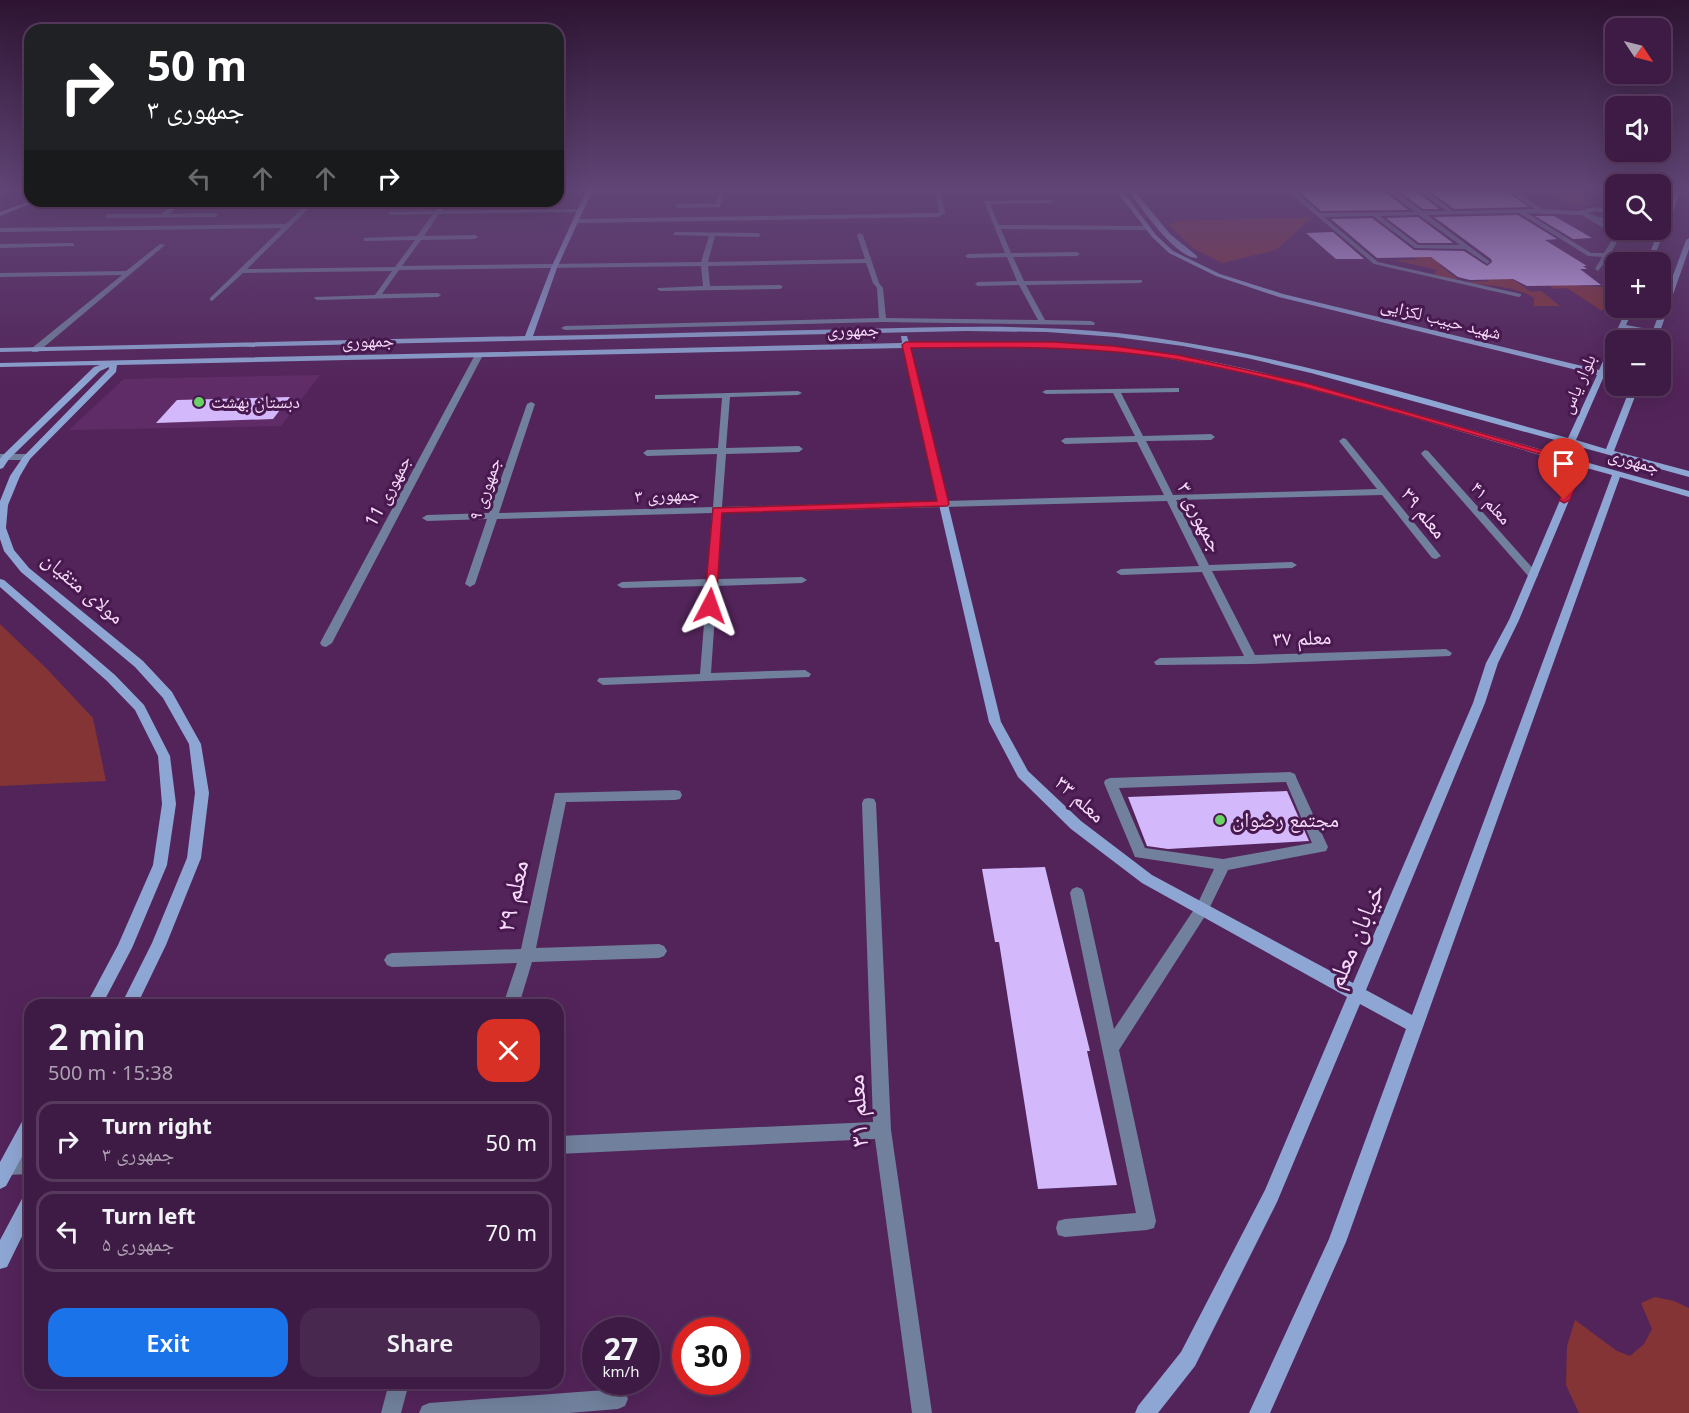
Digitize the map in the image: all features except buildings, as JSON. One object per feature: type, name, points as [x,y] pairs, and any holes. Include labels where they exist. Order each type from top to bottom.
[{"type":"main road","points":[[528,339],[560,255]]},
{"type":"main road","name":"شهید حبیب لکزایی","points":[[1177,255],[1218,275],[1248,286],[1602,370]]},
{"type":"main road","name":"شهید حبیب لکزایی","points":[[1192,255],[1256,282],[1605,372]]},
{"type":"main road","points":[[1657,330],[1684,255]]},
{"type":"main road","name":"بلوار یاس","points":[[1621,330],[1626,318]]},
{"type":"main road","points":[[801,322],[805,333]]},
{"type":"main road","points":[[1623,326],[1634,330]]},
{"type":"main road","name":"جمهوری","points":[[0,350],[902,330],[1047,330],[1116,335],[1184,344],[1313,371],[1689,474]]},
{"type":"main road","name":"معلم ۳۳","points":[[902,330],[995,722],[1023,774],[1076,825],[1147,879],[1416,1026]]},
{"type":"main road","name":"جمهوری","points":[[0,365],[906,345],[1054,345],[1114,349],[1178,358],[1303,385],[1689,494]]},
{"type":"main road","points":[[0,466],[3,457],[98,369],[113,363],[129,347]]},
{"type":"main road","name":"مولای متقیان","points":[[113,363],[113,370],[27,457],[15,476],[3,505],[1,528],[9,550],[25,570],[138,664],[168,695],[195,744],[202,793],[194,858],[159,945],[132,999]]},
{"type":"main road","name":"بلوار یاس","points":[[1571,441],[1605,364]]},
{"type":"main road","points":[[1609,452],[1631,396]]},
{"type":"main road","name":"خیابان معلم","points":[[1145,1413],[1188,1359],[1271,1196],[1479,703],[1492,663],[1533,575],[1580,463]]},
{"type":"main road","points":[[1259,1413],[1337,1242],[1617,473]]},
{"type":"main road","points":[[0,582],[111,678],[140,708],[164,756],[169,804],[160,865],[124,948],[97,999]]},
{"type":"main road","points":[[4,1173],[24,1135]]},
{"type":"main road","points":[[0,1260],[24,1213]]},
{"type":"street","points":[[35,350],[149,255]]},
{"type":"street","points":[[212,299],[257,255]]},
{"type":"street","points":[[377,296],[407,255]]},
{"type":"street","points":[[706,255],[704,263],[707,288]]},
{"type":"street","points":[[867,255],[879,288],[883,320]]},
{"type":"street","points":[[1009,255],[1042,321]]},
{"type":"street","points":[[968,256],[1013,255]]},
{"type":"street","points":[[1366,255],[1376,263],[1519,295]]},
{"type":"street","points":[[1478,255],[1487,262]]},
{"type":"street","points":[[1590,255],[1605,255]]},
{"type":"street","points":[[1598,270],[1605,257]]},
{"type":"street","points":[[240,271],[554,268],[869,261]]},
{"type":"street","points":[[0,275],[126,273]]},
{"type":"street","points":[[978,284],[1140,281]]},
{"type":"street","points":[[660,289],[780,287]]},
{"type":"street","points":[[317,298],[438,295]]},
{"type":"street","points":[[565,328],[883,320],[1091,323]]},
{"type":"street","name":"جمهوری 11","points":[[326,643],[479,355]]},
{"type":"street","points":[[1046,392],[1176,390]]},
{"type":"street","name":"جمهوری ۳","points":[[1116,391],[1252,660]]},
{"type":"street","points":[[658,397],[798,393]]},
{"type":"street","points":[[705,678],[726,395]]},
{"type":"street","name":"جمهوری ۹","points":[[470,584],[531,404]]},
{"type":"street","points":[[1065,441],[1211,437]]},
{"type":"street","name":"معلم ۳۹","points":[[1343,441],[1436,556]]},
{"type":"street","points":[[647,453],[799,449]]},
{"type":"street","name":"معلم ۴۱","points":[[1425,453],[1533,575]]},
{"type":"street","points":[[3,457],[27,457]]},
{"type":"street","name":"جمهوری ۳","points":[[427,518],[1384,492]]},
{"type":"street","points":[[1121,572],[1292,565]]},
{"type":"street","points":[[621,585],[802,580]]},
{"type":"street","name":"معلم ۳۷","points":[[1160,662],[1446,653]]},
{"type":"street","points":[[603,681],[805,674]]},
{"type":"street","points":[[1290,777],[1321,847],[1223,865],[1140,853],[1110,783],[1290,777]]},
{"type":"street","name":"معلم ۲۹","points":[[513,999],[527,955],[560,797],[675,795]]},
{"type":"street","name":"معلم ۳۱","points":[[869,803],[882,1130],[922,1413]]},
{"type":"street","points":[[1110,1049],[1202,909],[1223,865]]},
{"type":"street","points":[[1065,1228],[1147,1221],[1077,893]]},
{"type":"street","points":[[392,960],[659,951]]},
{"type":"street","points":[[564,1145],[882,1130]]},
{"type":"street","points":[[4,1173],[24,1167]]},
{"type":"street","points":[[391,1413],[397,1389]]},
{"type":"street","points":[[429,1413],[618,1399]]},
{"type":"shaded area","points":[[1206,255],[1255,255],[1222,263]]},
{"type":"shaded area","points":[[1411,255],[1437,255],[1449,264],[1439,265],[1459,280],[1434,275],[1437,270],[1394,260],[1417,260]]},
{"type":"shaded area","points":[[1501,264],[1496,268],[1531,292],[1541,291],[1560,306],[1534,306],[1534,298],[1517,290],[1465,282],[1489,281],[1468,265]]},
{"type":"shaded area","points":[[1523,268],[1553,270],[1578,286],[1605,287],[1605,304],[1602,311],[1567,288],[1554,289]]},
{"type":"shaded area","name":"دبستان بهشت","points":[[320,375],[281,426],[69,430],[124,379]]},
{"type":"shaded area","points":[[0,624],[93,718],[106,781],[0,786]]},
{"type":"shaded area","points":[[1655,1297],[1674,1301],[1689,1308],[1689,1413],[1579,1413],[1566,1385],[1567,1346],[1575,1320],[1617,1351],[1630,1356],[1644,1344],[1652,1329],[1641,1303]]},
{"type":"place","name":"دبستان بهشت","points":[[199,402]]},
{"type":"place","name":"مجتمع رضوان","points":[[1220,820]]},
{"type":"route","points":[[710,606],[717,510],[944,504],[906,345],[1054,345],[1114,349],[1240,370],[1303,385],[1580,463],[1564,500]]}]
